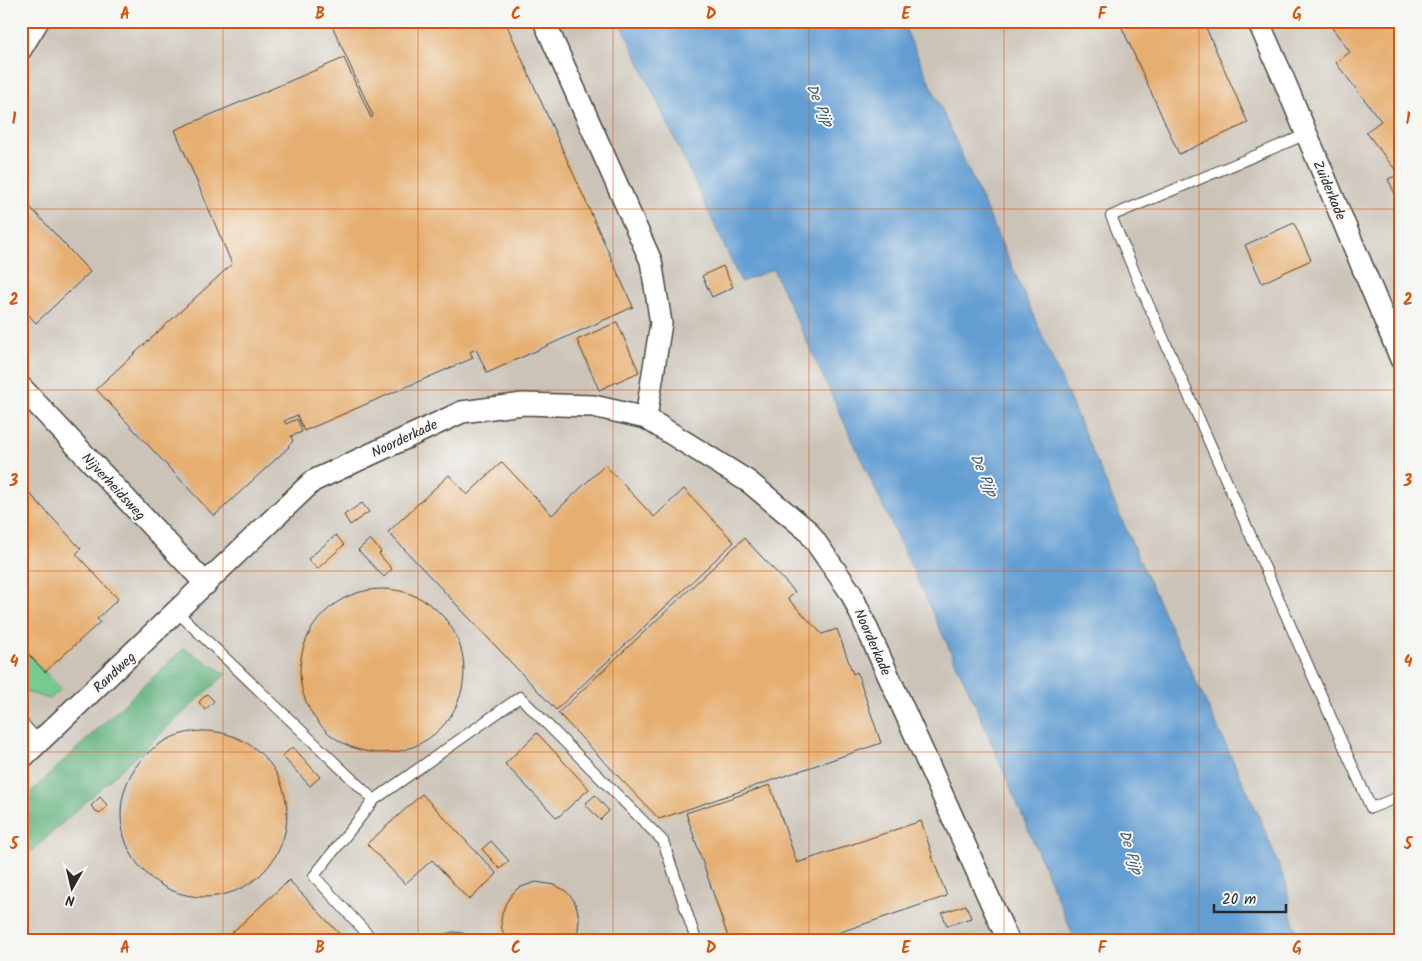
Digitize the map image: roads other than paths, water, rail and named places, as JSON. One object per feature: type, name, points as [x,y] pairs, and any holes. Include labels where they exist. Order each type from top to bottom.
[{"type":"street","points":[[21,49],[38,21]]},
{"type":"street","points":[[544,21],[651,261],[661,323],[646,418]]},
{"type":"street","name":"Zuiderkade","points":[[1258,21],[1401,359]]},
{"type":"street","name":"Nijverheidsweg","points":[[21,387],[206,584]]},
{"type":"street","name":"Noorderkade","points":[[206,584],[313,481],[462,412],[523,404],[593,406],[646,418],[749,482],[808,531],[846,585],[868,629],[1008,940]]},
{"type":"street","name":"Randweg","points":[[21,759],[206,584]]},
{"type":"lane","points":[[1307,134],[1111,216],[1371,808],[1401,796]]},
{"type":"lane","points":[[177,612],[374,800]]},
{"type":"lane","points":[[373,940],[314,876],[374,800],[520,697],[664,841],[696,940]]},
{"type":"lane","points":[[21,721],[39,742]]},
{"type":"water","name":"De Pijp","points":[[620,21],[902,21],[1029,305],[1141,564],[1259,816],[1287,886],[1290,912],[1299,940],[1075,940],[975,704],[773,269],[741,282]]}]
